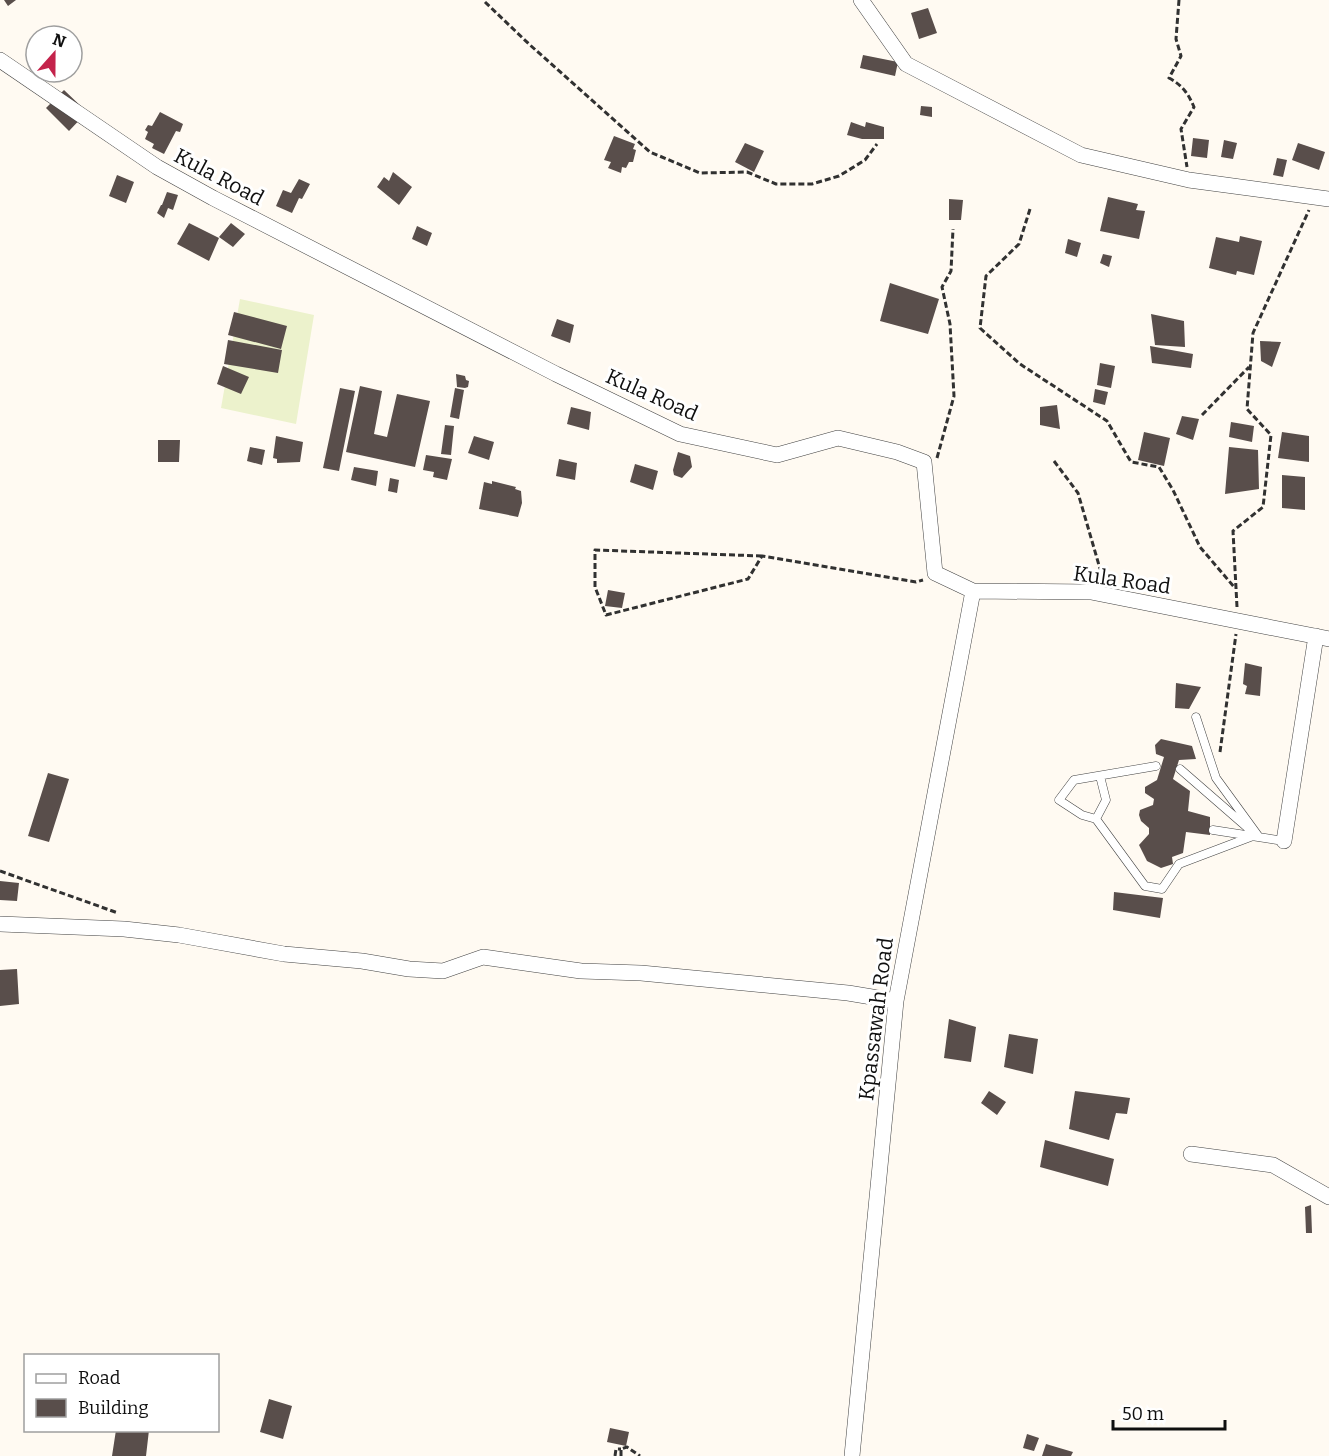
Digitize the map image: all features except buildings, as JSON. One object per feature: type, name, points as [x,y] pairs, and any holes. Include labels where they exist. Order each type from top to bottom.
[{"type":"street","points":[[861,0],[906,64],[1081,155],[1190,180],[1322,198]]},
{"type":"street","name":"Kula Road","points":[[0,60],[157,167],[204,193],[556,374],[680,434],[777,455],[838,438],[897,452],[924,462]]},
{"type":"street","points":[[924,462],[934,573],[943,577]]},
{"type":"street","name":"Kula Road","points":[[943,577],[973,591],[1091,592],[1322,638]]},
{"type":"street","name":"Kpassawah Road","points":[[852,1456],[896,1001],[973,591]]},
{"type":"street","points":[[1284,841],[1322,638]]},
{"type":"street","points":[[0,924],[124,929],[179,935],[284,954],[362,961],[409,969],[443,971],[483,957],[581,970],[641,972],[848,993],[896,1001]]},
{"type":"street","points":[[1191,1154],[1273,1165],[1329,1197]]},
{"type":"lane","points":[[1196,717],[1216,778],[1256,837]]},
{"type":"lane","points":[[1156,766],[1074,780],[1059,800],[1082,815],[1096,819],[1145,886],[1162,889],[1179,864],[1256,837]]},
{"type":"lane","points":[[1180,769],[1256,837]]},
{"type":"lane","points":[[1096,819],[1106,800],[1100,776]]},
{"type":"lane","points":[[1213,830],[1284,841]]},
{"type":"path","points":[[1179,0],[1176,39],[1181,56],[1168,78],[1179,83],[1189,95],[1194,107],[1181,129],[1190,180]]},
{"type":"path","points":[[485,2],[650,152],[700,173],[747,172],[776,184],[812,184],[839,176],[865,160],[877,144]]},
{"type":"path","points":[[1216,778],[1238,621],[1233,531],[1263,507],[1271,435],[1247,409],[1253,333],[1322,198]]},
{"type":"path","points":[[1030,209],[1019,244],[986,276],[980,328],[1020,364],[1107,422],[1131,462],[1160,467],[1200,547],[1236,589]]},
{"type":"path","points":[[924,462],[937,458],[954,396],[950,324],[942,287],[951,271],[953,229]]},
{"type":"path","points":[[1202,415],[1250,366]]},
{"type":"path","points":[[1054,461],[1078,493],[1108,596]]},
{"type":"path","points":[[762,556],[747,579],[606,615],[595,587],[595,550],[762,556],[916,582],[943,577]]},
{"type":"path","points":[[0,872],[123,915]]},
{"type":"path","points":[[615,1456],[616,1449],[627,1448],[640,1456]]},
{"type":"path","points":[[621,1449],[621,1456]]},
{"type":"green space","points":[[240,299],[314,315],[296,424],[221,408]]}]
